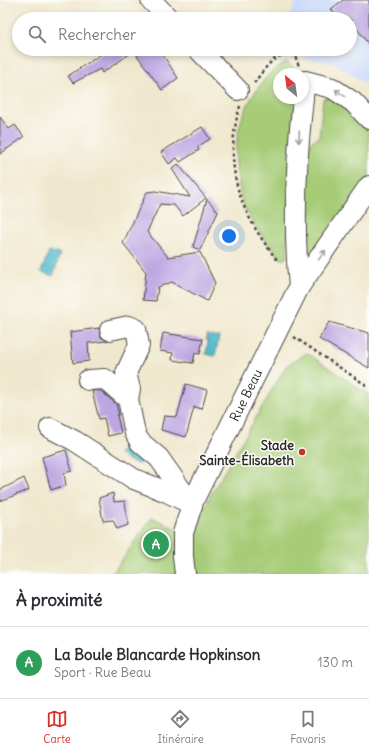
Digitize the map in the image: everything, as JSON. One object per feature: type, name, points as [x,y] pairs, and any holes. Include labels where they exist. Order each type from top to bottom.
[{"type":"street","points":[[151,0],[162,12]]},
{"type":"street","points":[[205,56],[243,94]]},
{"type":"street","points":[[309,82],[332,88],[353,102],[369,119]]},
{"type":"street","points":[[299,287],[296,251],[298,146],[302,104]]},
{"type":"street","name":"Rue Beau","points":[[185,574],[183,533],[192,505],[299,287],[369,186]]},
{"type":"street","points":[[110,330],[129,326],[136,330],[139,345],[126,372],[130,389],[128,399],[135,433],[140,442],[159,458],[192,505]]},
{"type":"street","points":[[88,380],[105,379],[128,399]]},
{"type":"street","points":[[50,428],[75,441],[134,479],[167,492],[192,505]]},
{"type":"path","points":[[279,56],[243,94],[234,139],[237,188],[242,204],[264,243],[282,265]]},
{"type":"path","points":[[295,56],[300,68]]},
{"type":"path","points":[[279,327],[369,387]]},
{"type":"shaded area","points":[[297,0],[369,0],[369,86],[336,64],[307,59],[304,56],[357,56],[357,12],[291,12]]},
{"type":"green space","points":[[287,62],[293,68],[276,68]]},
{"type":"green space","points":[[273,70],[273,104],[294,104],[287,256],[285,259],[281,259],[246,211],[243,204],[237,173],[236,149],[240,125],[249,102]]},
{"type":"green space","points":[[331,97],[369,127],[369,177],[312,263],[303,262],[305,146],[319,137],[323,99]]},
{"type":"green space","name":"Stade Sainte-Élisabeth","points":[[307,353],[369,395],[369,574],[195,574],[194,538],[202,510],[286,366]]},
{"type":"green space","points":[[152,517],[180,531],[180,574],[112,574]]},
{"type":"water","points":[[49,251],[60,254],[53,276],[41,272]]},
{"type":"water","points":[[207,335],[219,337],[215,356],[206,354],[208,340],[206,340]]},
{"type":"water","points":[[124,449],[140,454],[143,458],[142,462],[138,464],[125,459],[119,453]]},
{"type":"building","points":[[343,0],[369,0],[369,45],[357,29],[357,12],[333,12],[331,9]]},
{"type":"building","points":[[98,56],[127,56],[102,73],[100,69],[73,83],[68,76]]},
{"type":"building","points":[[138,56],[164,56],[178,78],[162,90]]},
{"type":"building","points":[[0,117],[9,129],[15,125],[24,137],[0,154]]},
{"type":"building","points":[[202,127],[210,139],[197,147],[199,150],[180,162],[177,158],[169,164],[161,152]]},
{"type":"building","points":[[178,164],[206,198],[183,216],[174,205],[160,204],[147,232],[168,257],[200,252],[215,283],[207,301],[172,282],[158,287],[156,301],[143,300],[146,272],[123,243],[147,192],[155,191],[190,197],[172,169]]},
{"type":"building","points":[[207,199],[218,212],[200,250],[193,247]]},
{"type":"building","points":[[329,322],[369,333],[369,368],[319,339]]},
{"type":"building","points":[[99,328],[101,337],[107,341],[88,343],[89,361],[73,363],[70,332]]},
{"type":"building","points":[[163,333],[203,339],[200,354],[195,353],[193,363],[172,360],[173,353],[160,351]]},
{"type":"building","points":[[186,384],[207,390],[202,409],[194,407],[186,437],[161,430],[164,416],[177,417]]},
{"type":"building","points":[[92,391],[101,391],[116,404],[121,433],[108,436],[104,418],[99,419]]},
{"type":"building","points":[[66,450],[72,471],[64,473],[66,485],[51,490],[42,457]]},
{"type":"building","points":[[24,478],[29,490],[0,501],[0,490]]},
{"type":"building","points":[[113,493],[114,502],[125,501],[128,525],[117,529],[113,520],[103,521],[99,498]]},
{"type":"place","name":"Stade Sainte-Élisabeth","points":[[302,452]]},
{"type":"place","name":"La Boule Blancarde Hopkinson","points":[[156,544]]}]
